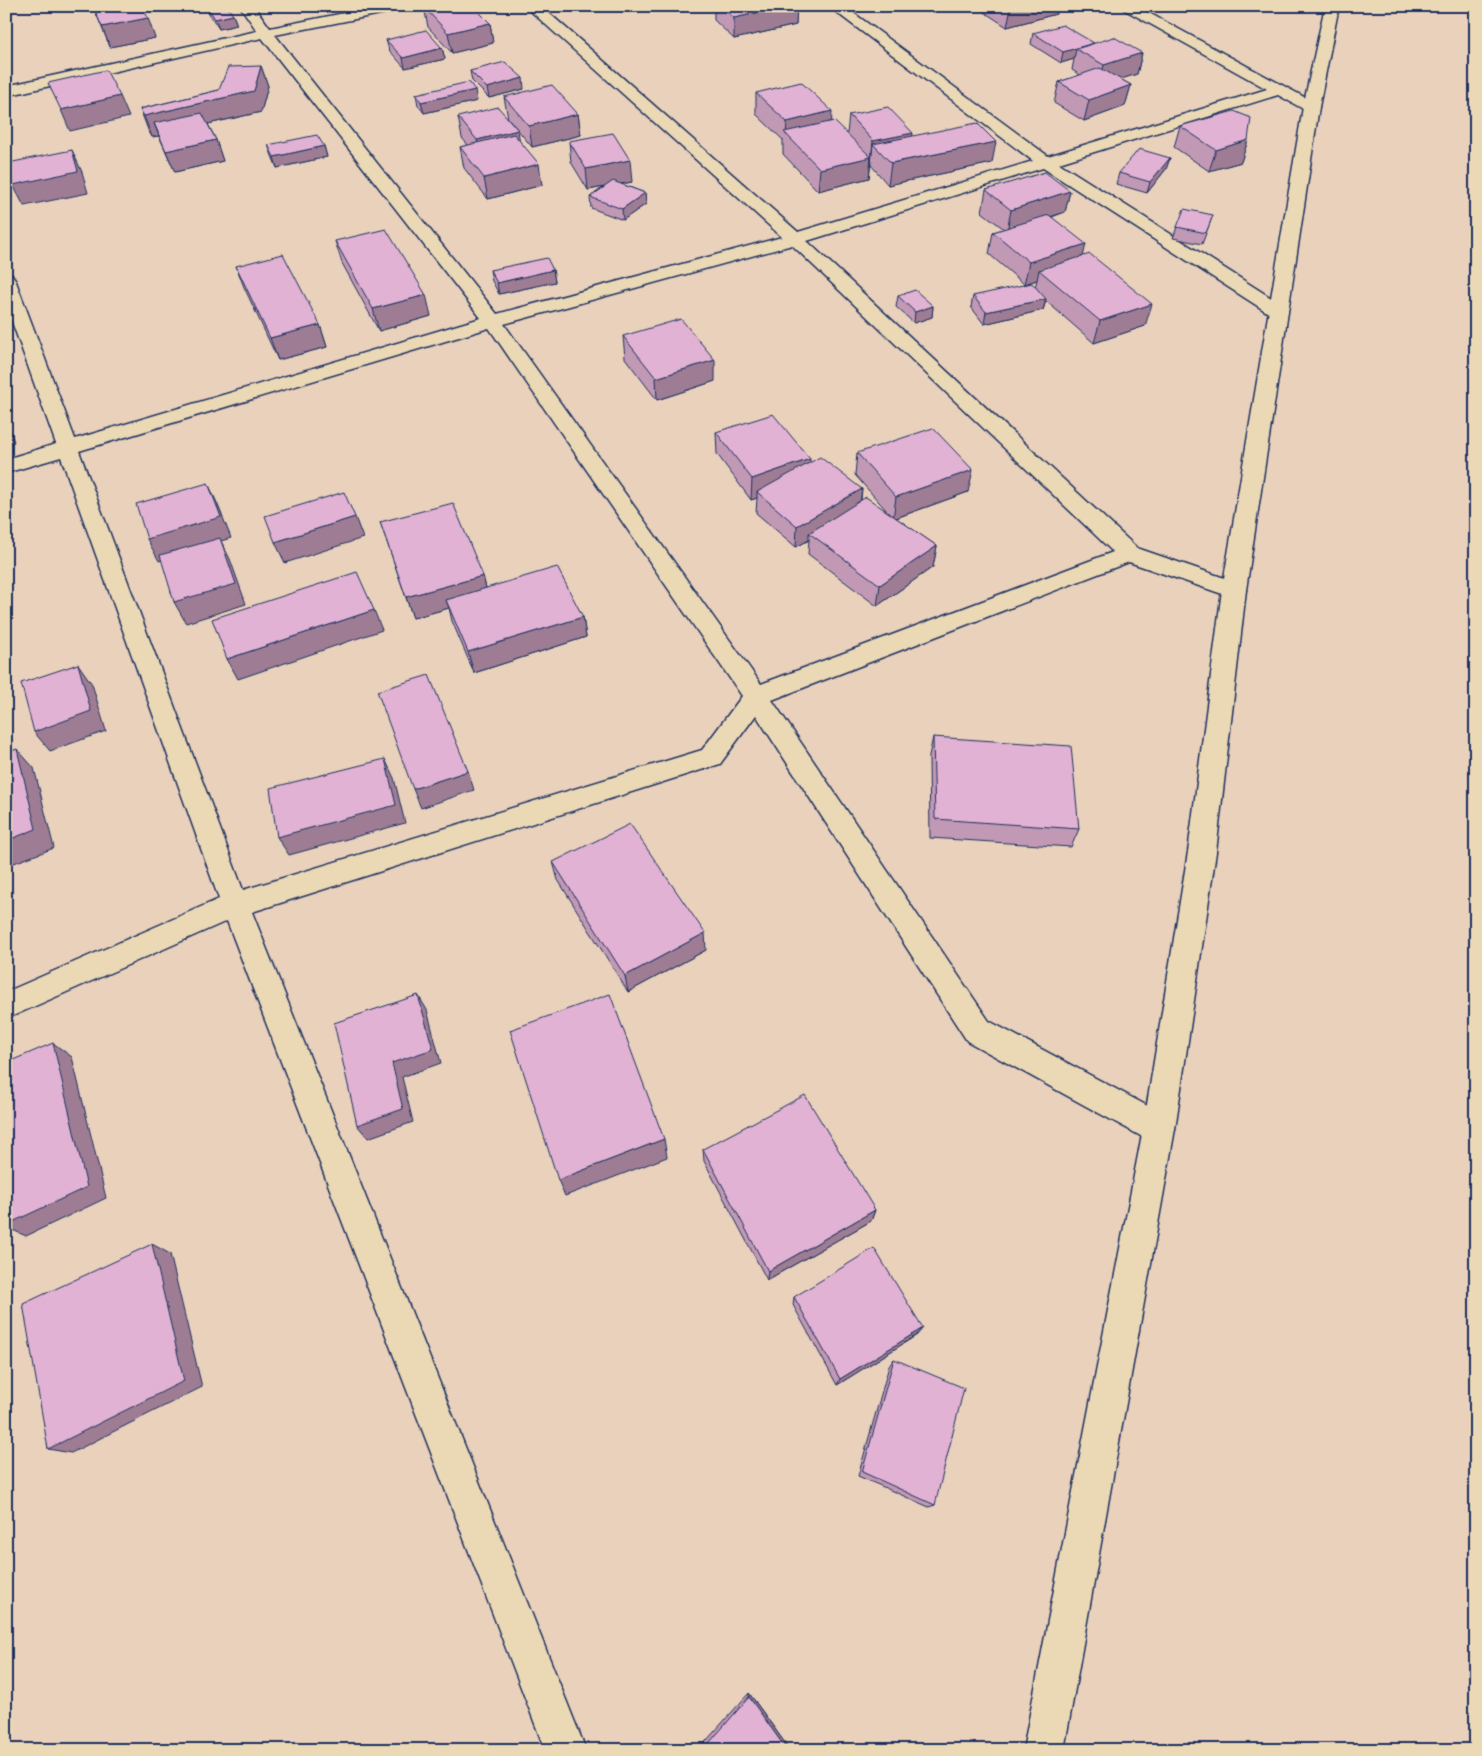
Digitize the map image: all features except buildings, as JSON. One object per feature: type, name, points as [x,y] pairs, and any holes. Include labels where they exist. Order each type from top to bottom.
[{"type":"street","points":[[247,6],[266,33],[493,322],[756,696],[978,1031],[1159,1130]]},
{"type":"street","points":[[6,91],[266,33],[401,6]]},
{"type":"street","points":[[532,6],[794,239],[1129,554],[1234,590]]},
{"type":"street","points":[[835,6],[1047,163],[1277,310]]},
{"type":"street","points":[[1125,6],[1311,107]]},
{"type":"street","points":[[1043,1750],[1159,1130],[1202,852],[1234,590],[1277,310],[1311,107],[1332,6]]},
{"type":"street","points":[[6,466],[493,322],[794,239],[1280,90]]},
{"type":"street","points":[[6,280],[235,905],[566,1750]]},
{"type":"street","points":[[6,1006],[235,905],[711,757],[756,696],[1129,554]]}]
